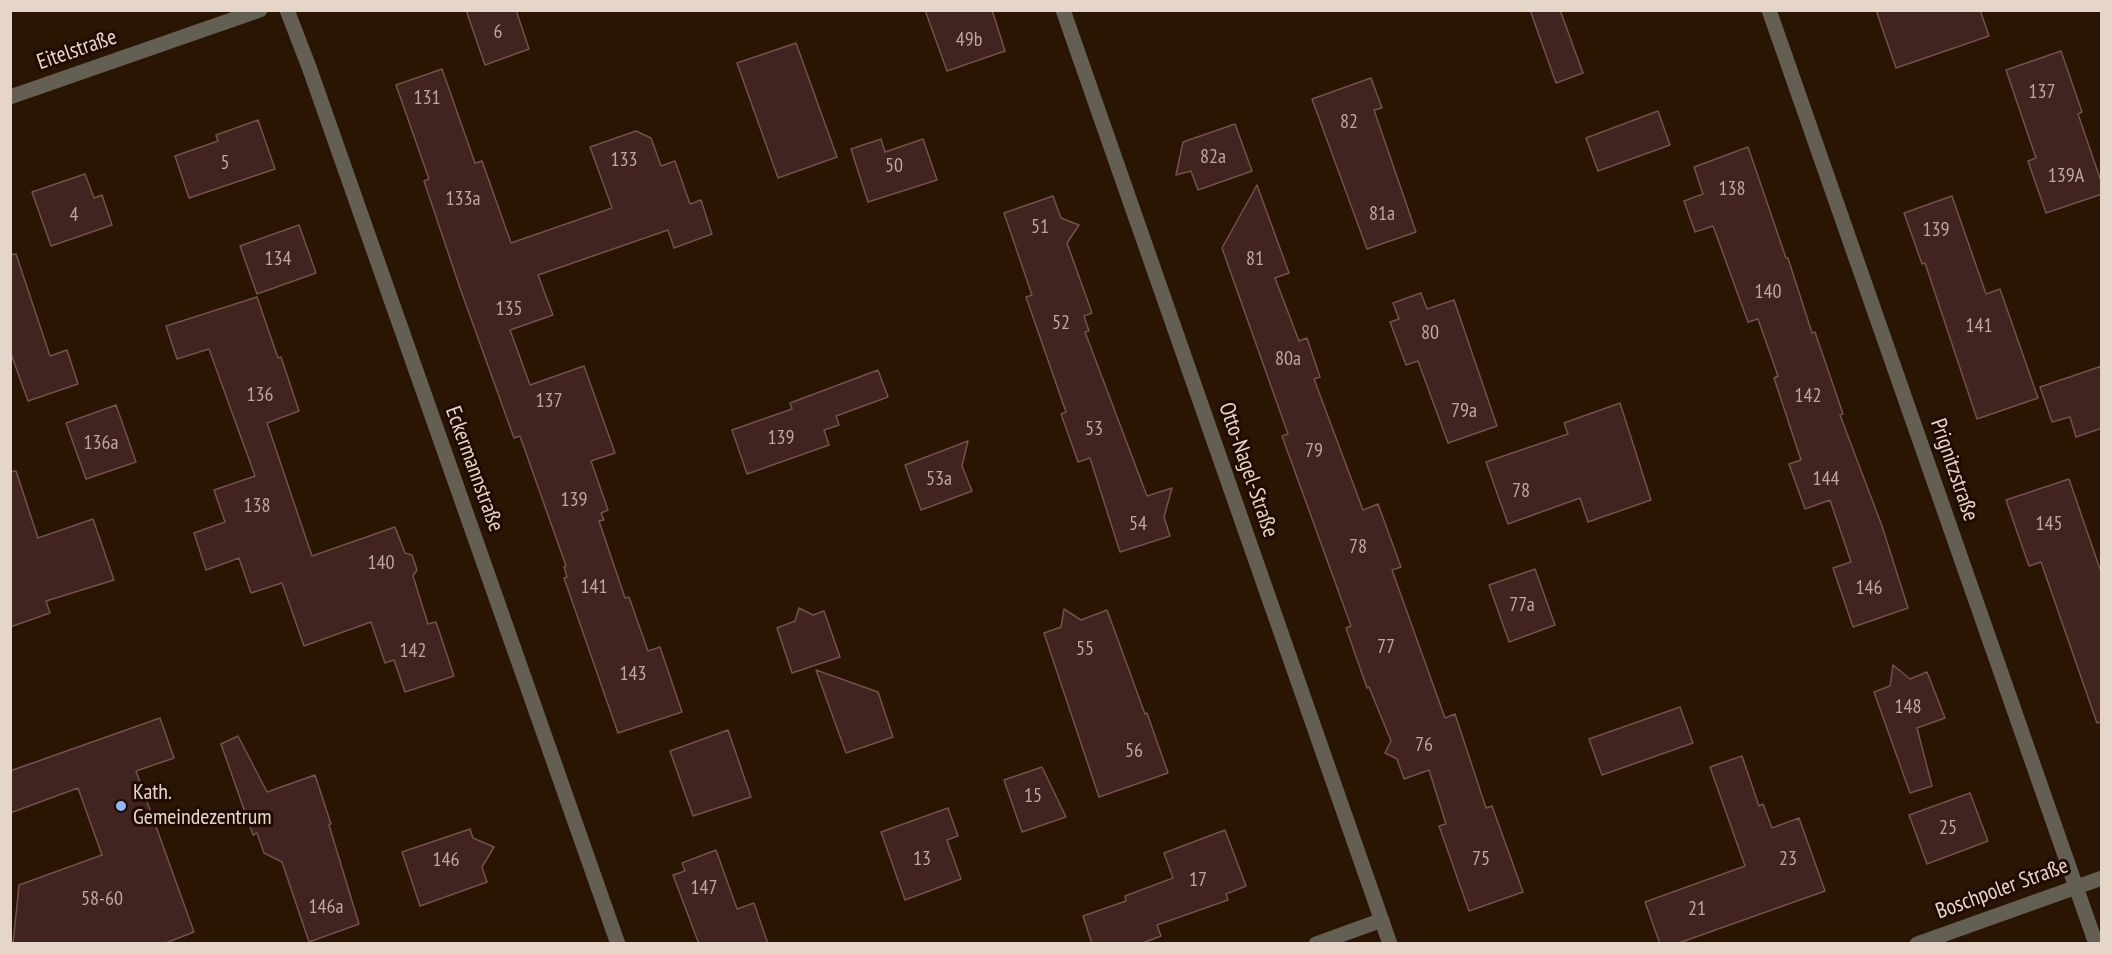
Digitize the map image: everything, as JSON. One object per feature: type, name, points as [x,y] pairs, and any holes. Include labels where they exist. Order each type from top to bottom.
[{"type":"street","name":"Eitelstraße","points":[[10,97],[260,10]]},
{"type":"street","name":"Eckermannstraße","points":[[287,10],[618,944]]},
{"type":"street","name":"Otto-Nagel-Straße","points":[[1063,10],[1390,944]]},
{"type":"street","name":"Prignitzstraße","points":[[1769,10],[2096,944]]},
{"type":"street","name":"Boschpoler Straße","points":[[1917,944],[2102,878]]},
{"type":"street","points":[[1316,944],[1382,920]]},
{"type":"building","points":[[466,10],[516,10],[529,49],[485,65]]},
{"type":"building","points":[[925,10],[992,10],[1005,51],[947,71]]},
{"type":"building","points":[[1530,10],[1560,10],[1583,73],[1556,83]]},
{"type":"building","points":[[1876,10],[1980,10],[1989,36],[1896,68]]},
{"type":"building","points":[[796,43],[837,157],[778,178],[737,63]]},
{"type":"building","points":[[2061,51],[2082,112],[2078,114],[2102,184],[2102,194],[2046,213],[2028,161],[2036,158],[2006,70]]},
{"type":"building","points":[[442,69],[475,163],[482,161],[511,243],[612,208],[590,147],[636,131],[651,138],[661,166],[675,161],[690,204],[701,200],[712,234],[674,248],[668,230],[538,275],[553,315],[510,330],[530,385],[584,366],[615,453],[591,461],[608,510],[601,513],[604,520],[599,521],[625,598],[629,597],[648,651],[660,647],[682,712],[618,733],[564,578],[567,577],[564,567],[566,566],[520,436],[514,438],[460,288],[424,181],[429,179],[396,85]]},
{"type":"building","points":[[1371,78],[1382,108],[1374,110],[1416,232],[1367,249],[1312,99]]},
{"type":"building","points":[[1658,111],[1670,145],[1598,171],[1586,138]]},
{"type":"building","points":[[258,120],[275,169],[189,198],[175,156],[218,141],[216,135]]},
{"type":"building","points":[[1235,124],[1252,171],[1198,190],[1191,171],[1176,175],[1183,142]]},
{"type":"building","points":[[881,139],[885,152],[923,139],[937,180],[868,202],[851,149]]},
{"type":"building","points":[[1748,147],[1812,333],[1815,332],[1843,414],[1840,415],[1882,526],[1908,608],[1853,627],[1833,568],[1851,562],[1830,500],[1805,509],[1789,464],[1801,460],[1774,378],[1778,376],[1758,319],[1748,322],[1713,226],[1695,232],[1684,201],[1703,194],[1694,167]]},
{"type":"building","points":[[85,174],[94,198],[102,195],[112,225],[51,246],[32,192]]},
{"type":"building","points":[[1257,185],[1289,273],[1275,278],[1299,341],[1307,338],[1320,377],[1314,379],[1363,510],[1378,504],[1401,567],[1392,570],[1445,718],[1455,714],[1486,808],[1492,806],[1523,892],[1469,911],[1439,826],[1446,824],[1429,770],[1404,779],[1397,759],[1385,753],[1391,741],[1369,687],[1367,688],[1346,628],[1351,626],[1282,436],[1288,434],[1222,248]]},
{"type":"building","points":[[1053,196],[1061,218],[1079,225],[1067,243],[1092,313],[1084,316],[1089,331],[1085,332],[1147,496],[1172,488],[1164,517],[1170,536],[1120,552],[1090,458],[1078,462],[1061,414],[1066,412],[1026,297],[1032,295],[1004,213]]},
{"type":"building","points":[[1952,196],[1986,294],[2000,289],[2038,398],[1977,419],[1925,263],[1922,264],[1904,213]]},
{"type":"building","points":[[299,225],[316,273],[257,294],[240,246]]},
{"type":"building","points":[[16,254],[50,356],[67,350],[78,384],[28,401],[10,351],[10,255]]},
{"type":"building","points":[[1421,293],[1427,309],[1454,300],[1497,426],[1448,443],[1418,361],[1406,365],[1390,322],[1399,319],[1393,303]]},
{"type":"building","points":[[257,297],[299,411],[267,423],[312,556],[395,527],[405,553],[412,555],[417,570],[413,576],[428,624],[436,622],[454,676],[405,692],[394,660],[385,663],[371,622],[304,646],[282,583],[251,593],[239,558],[206,570],[194,533],[225,522],[214,490],[255,476],[209,349],[177,359],[166,326]]},
{"type":"building","points":[[2102,366],[2102,428],[2076,437],[2070,417],[2052,422],[2040,387]]},
{"type":"building","points":[[878,370],[888,397],[836,416],[839,425],[824,430],[829,445],[747,474],[732,430],[792,409],[790,403]]},
{"type":"building","points":[[1620,403],[1651,500],[1588,522],[1580,498],[1508,524],[1486,462],[1568,434],[1564,423]]},
{"type":"building","points":[[116,405],[136,462],[86,479],[66,423]]},
{"type":"building","points":[[968,441],[962,466],[972,491],[921,510],[905,465]]},
{"type":"building","points":[[16,471],[38,538],[93,519],[114,580],[46,601],[50,613],[10,627],[10,472]]},
{"type":"building","points":[[2069,479],[2102,575],[2102,722],[2097,723],[2041,562],[2029,566],[2006,500]]},
{"type":"building","points":[[1535,569],[1555,625],[1509,642],[1489,585]]},
{"type":"building","points":[[799,608],[813,615],[824,611],[840,657],[792,673],[777,628],[795,621]]},
{"type":"building","points":[[1064,609],[1081,620],[1107,610],[1168,773],[1099,797],[1044,633],[1061,627]]},
{"type":"building","points":[[1893,665],[1910,679],[1927,672],[1945,718],[1917,728],[1932,786],[1910,793],[1874,692],[1890,686]]},
{"type":"building","points":[[816,670],[878,692],[893,737],[846,753]]},
{"type":"building","points":[[1680,707],[1693,743],[1602,775],[1589,739]]},
{"type":"building","points":[[160,718],[174,758],[136,771],[194,932],[163,944],[13,944],[19,885],[102,855],[78,788],[10,813],[10,771]]},
{"type":"building","points":[[728,730],[751,797],[693,816],[670,751]]},
{"type":"building","points":[[238,736],[267,792],[315,775],[359,924],[309,942],[282,862],[264,853],[257,833],[253,835],[221,744]]},
{"type":"building","points":[[1742,756],[1759,806],[1763,804],[1772,828],[1799,818],[1825,891],[1676,944],[1660,944],[1645,902],[1745,866],[1710,767]]},
{"type":"building","points":[[1042,767],[1066,817],[1022,832],[1004,780]]},
{"type":"building","points":[[1970,793],[1988,841],[1927,864],[1909,815]]},
{"type":"building","points":[[948,808],[958,836],[947,840],[961,879],[905,900],[881,832]]},
{"type":"building","points":[[470,829],[473,838],[494,847],[482,867],[487,882],[420,906],[402,852]]},
{"type":"building","points":[[1225,830],[1246,886],[1226,894],[1228,900],[1157,925],[1161,936],[1140,944],[1092,944],[1083,916],[1126,901],[1125,896],[1173,878],[1164,853]]},
{"type":"building","points":[[716,850],[737,909],[754,903],[768,944],[699,944],[673,875],[685,871],[682,863]]},
{"type":"place","name":"Kath. Gemeindezentrum","points":[[121,806]]}]
